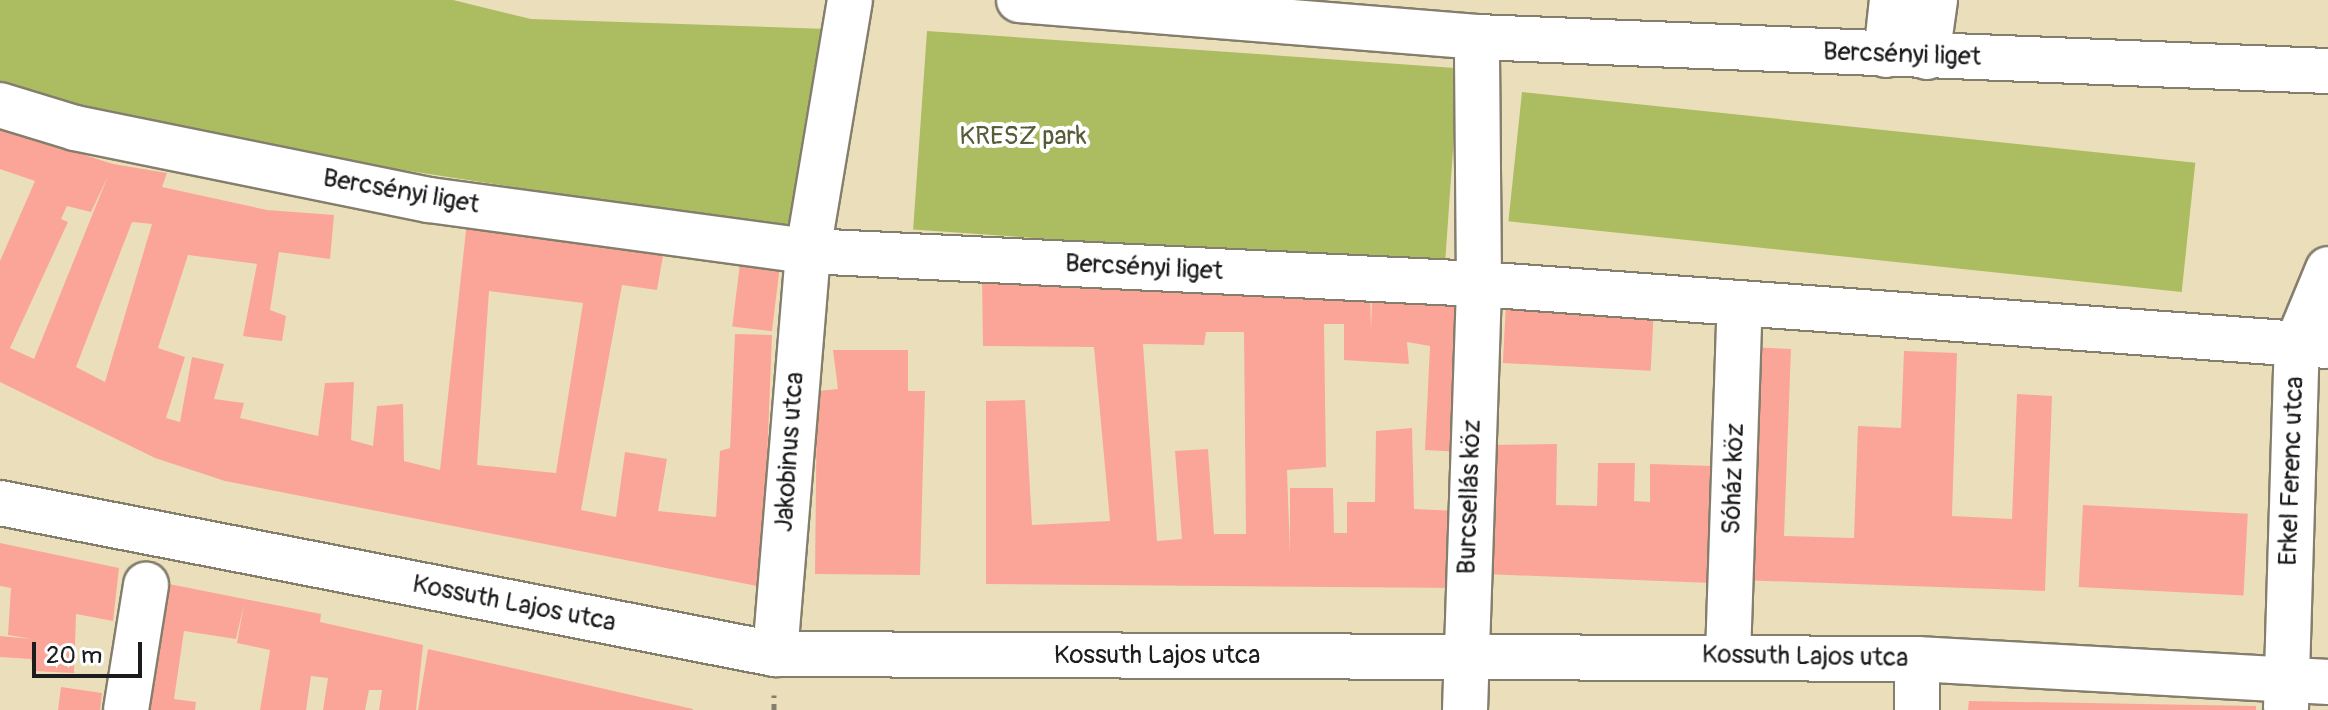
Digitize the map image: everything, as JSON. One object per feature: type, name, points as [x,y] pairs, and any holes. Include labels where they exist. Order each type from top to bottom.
[{"type":"street","points":[[808,251],[850,0]]},
{"type":"street","name":"Bercsényi liget","points":[[1019,0],[1387,14],[1477,37],[2328,71]]},
{"type":"street","points":[[1892,0],[1906,56]]},
{"type":"street","points":[[1906,56],[1935,0]]},
{"type":"street","points":[[1477,37],[1479,284]]},
{"type":"street","name":"Bercsényi liget","points":[[0,105],[75,128],[429,200],[808,251],[1479,284],[2313,345]]},
{"type":"street","name":"Jakobinus utca","points":[[775,654],[808,251]]},
{"type":"street","name":"Erkel Ferenc utca","points":[[2285,695],[2313,345],[2328,269]]},
{"type":"street","name":"Burcsellás köz","points":[[1465,710],[1463,655],[1479,284]]},
{"type":"street","name":"Sóház köz","points":[[1728,656],[1740,303]]},
{"type":"street","name":"Kossuth Lajos utca","points":[[0,503],[775,654],[1917,659],[2285,695],[2328,682]]},
{"type":"street","points":[[126,710],[146,585]]},
{"type":"street","points":[[1917,659],[1917,710]]},
{"type":"green space","points":[[0,0],[453,0],[531,19],[827,29],[799,231],[91,122],[0,88]]},
{"type":"green space","name":"KRESZ park","points":[[927,31],[1459,68],[1445,267],[913,230]]},
{"type":"green space","points":[[1522,92],[2195,163],[2182,292],[1508,221]]},
{"type":"building","points":[[0,128],[113,164],[167,173],[162,187],[267,210],[334,215],[330,259],[279,252],[270,310],[286,316],[282,341],[243,336],[257,264],[188,255],[158,348],[185,357],[166,418],[180,422],[192,357],[224,364],[214,399],[244,403],[240,418],[318,436],[325,383],[354,382],[351,440],[373,446],[377,406],[403,404],[404,461],[440,470],[467,221],[664,250],[657,290],[622,285],[581,510],[616,517],[625,452],[667,459],[658,511],[716,517],[720,451],[730,448],[735,334],[772,335],[762,587],[225,481],[155,458],[0,382],[0,261],[35,181],[0,169]],"holes":[[[108,176],[34,359],[10,348],[68,222],[61,219],[67,206],[91,212]],[[132,222],[152,224],[105,382],[76,367]],[[489,291],[583,303],[556,473],[477,465]]]},
{"type":"building","points":[[741,255],[781,260],[772,331],[732,326]]},
{"type":"building","points":[[982,278],[1370,289],[1371,330],[1372,299],[1470,295],[1462,452],[1425,450],[1430,346],[1407,342],[1409,364],[1344,360],[1344,324],[1324,324],[1326,467],[1287,470],[1290,554],[1290,488],[1333,488],[1334,533],[1347,533],[1347,502],[1375,502],[1376,431],[1412,428],[1414,509],[1458,511],[1458,588],[986,584],[986,401],[1025,400],[1032,525],[1110,521],[1094,347],[983,346]],"holes":[[[1206,332],[1244,332],[1246,534],[1214,534],[1208,449],[1175,451],[1182,539],[1157,541],[1143,344],[1204,345]]]},
{"type":"building","points":[[1506,303],[1654,311],[1651,371],[1503,363]]},
{"type":"building","points":[[1749,347],[1791,349],[1784,536],[1854,538],[1858,426],[1901,428],[1904,351],[1957,353],[1952,516],[2012,519],[2017,394],[2052,396],[2045,591],[1740,580]]},
{"type":"building","points":[[833,350],[908,350],[908,391],[925,391],[920,575],[815,574],[817,391],[838,389]]},
{"type":"building","points":[[1557,444],[1556,505],[1597,506],[1598,463],[1635,463],[1634,501],[1650,502],[1650,464],[1713,466],[1711,583],[1484,574],[1486,445]]},
{"type":"building","points":[[2083,505],[2248,514],[2243,596],[2079,587]]},
{"type":"building","points":[[0,543],[119,568],[113,621],[76,614],[74,673],[34,671],[31,659],[0,657],[0,636],[32,639],[8,635],[11,588],[0,586]]},
{"type":"building","points":[[164,583],[321,614],[320,622],[423,645],[416,710],[379,710],[382,690],[369,690],[365,710],[323,710],[328,678],[311,676],[306,710],[260,710],[270,650],[237,643],[244,604],[236,639],[184,631],[174,699],[196,702],[195,710],[147,710]]},
{"type":"building","points":[[428,649],[693,709],[693,710],[418,710]]},
{"type":"building","points":[[61,687],[102,693],[100,710],[58,710]]},
{"type":"building","points":[[1969,701],[2256,706],[2256,710],[1968,710]]}]
